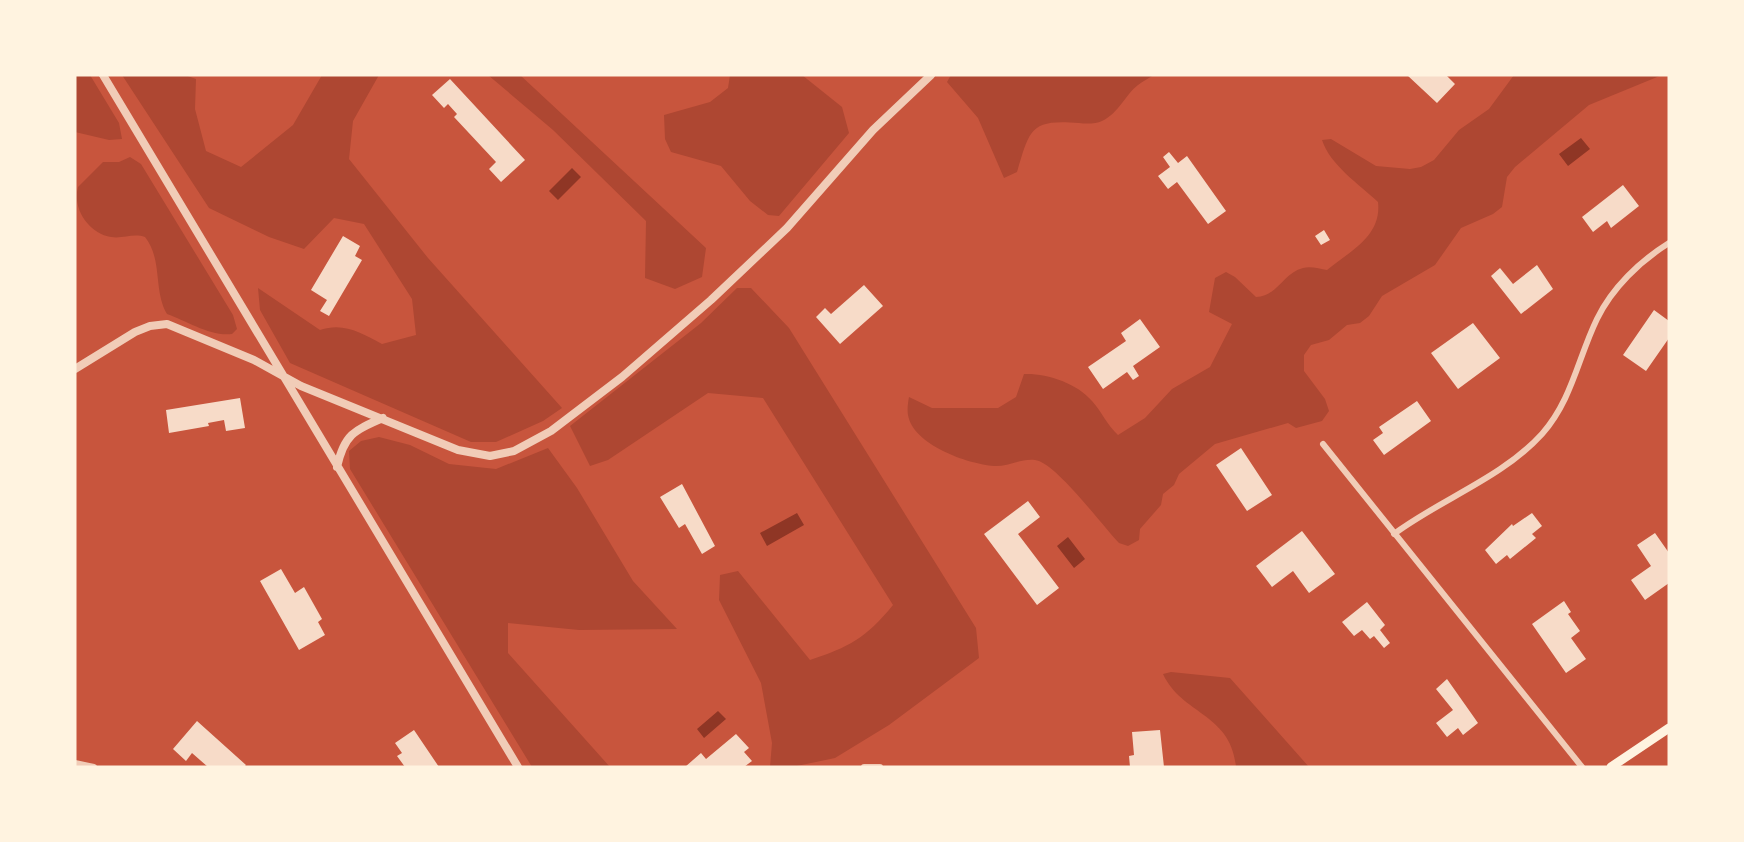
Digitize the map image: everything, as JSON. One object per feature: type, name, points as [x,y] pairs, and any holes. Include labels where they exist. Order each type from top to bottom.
[{"type":"main road","points":[[1611,767],[1669,728]]},
{"type":"street","points":[[103,75],[518,767]]},
{"type":"street","points":[[75,369],[135,332],[167,324],[280,373],[301,386],[458,450],[490,456],[514,451],[551,431],[653,352],[711,300],[787,228],[873,130],[931,75]]},
{"type":"street","points":[[1394,534],[1423,513],[1504,466],[1542,433],[1569,394],[1598,317],[1616,289],[1641,263],[1669,243]]},
{"type":"street","points":[[337,467],[341,448],[351,435],[383,418]]},
{"type":"street","points":[[1323,444],[1582,767]]},
{"type":"street","points":[[75,763],[94,767]]},
{"type":"street","points":[[864,767],[880,767]]},
{"type":"shaded area","points":[[75,75],[90,75],[119,123],[122,139],[109,140],[75,132]]},
{"type":"shaded area","points":[[122,75],[185,75],[196,79],[195,109],[206,151],[241,167],[293,125],[322,75],[379,75],[353,121],[349,159],[428,258],[562,408],[543,421],[496,442],[471,442],[290,363],[260,310],[258,288],[320,330],[345,328],[382,344],[416,335],[412,299],[364,224],[334,218],[304,249],[269,237],[209,208]]},
{"type":"shaded area","points":[[488,75],[520,75],[706,248],[702,277],[675,289],[645,278],[646,221],[553,130]]},
{"type":"shaded area","points":[[730,75],[802,75],[842,107],[849,133],[779,216],[768,215],[750,201],[721,166],[671,152],[665,139],[664,115],[710,102],[728,88]]},
{"type":"shaded area","points":[[951,75],[1154,75],[1138,85],[1108,118],[1102,121],[1091,124],[1063,122],[1041,125],[1029,137],[1017,172],[1004,178],[978,118],[947,82]]},
{"type":"shaded area","points":[[1514,75],[1662,75],[1589,105],[1515,167],[1507,177],[1502,207],[1493,214],[1461,228],[1435,265],[1382,296],[1369,316],[1360,323],[1347,325],[1329,340],[1311,345],[1304,355],[1304,371],[1325,399],[1329,411],[1322,421],[1296,428],[1288,423],[1215,444],[1179,474],[1174,485],[1163,494],[1161,505],[1140,529],[1139,540],[1128,546],[1119,543],[1069,486],[1048,466],[1039,461],[1028,460],[994,466],[970,461],[931,444],[912,426],[908,413],[909,397],[932,408],[998,408],[1016,397],[1024,374],[1033,374],[1061,380],[1078,389],[1092,401],[1118,435],[1145,418],[1172,389],[1210,367],[1232,324],[1209,312],[1215,278],[1226,272],[1235,277],[1256,297],[1264,296],[1290,274],[1303,268],[1327,270],[1363,242],[1370,233],[1378,214],[1378,202],[1338,166],[1322,140],[1331,139],[1376,166],[1410,169],[1421,167],[1434,160],[1459,130],[1489,109]]},
{"type":"shaded area","points":[[1581,138],[1590,149],[1568,166],[1559,154]]},
{"type":"shaded area","points":[[130,157],[141,164],[233,315],[237,329],[232,334],[207,331],[167,314],[160,295],[154,255],[145,237],[103,235],[84,219],[78,204],[78,187],[103,162],[119,162]]},
{"type":"shaded area","points":[[572,168],[581,177],[558,200],[549,191]]},
{"type":"shaded area","points":[[737,288],[751,288],[789,328],[976,628],[979,658],[889,725],[835,758],[792,767],[770,767],[772,743],[761,683],[719,600],[720,575],[738,571],[810,660],[836,651],[856,640],[874,626],[893,605],[763,398],[708,393],[608,460],[590,466],[570,426],[701,323]]},
{"type":"shaded area","points":[[379,437],[410,445],[449,464],[496,469],[548,448],[577,488],[633,581],[677,629],[579,630],[508,623],[508,653],[610,767],[532,767],[350,469],[349,451],[361,441]]},
{"type":"shaded area","points":[[797,513],[804,525],[767,546],[760,533]]},
{"type":"shaded area","points":[[1068,537],[1085,559],[1074,568],[1057,546]]},
{"type":"shaded area","points":[[1171,672],[1230,678],[1309,767],[1236,767],[1232,749],[1225,735],[1171,688],[1163,674]]},
{"type":"shaded area","points":[[718,711],[726,719],[704,738],[697,729]]},
{"type":"building","points":[[1407,75],[1446,75],[1455,84],[1437,103]]},
{"type":"building","points":[[450,79],[525,160],[501,182],[489,169],[496,162],[454,117],[457,114],[448,104],[444,108],[432,95]]},
{"type":"building","points":[[1169,152],[1178,163],[1187,156],[1226,211],[1208,224],[1177,182],[1168,189],[1158,176],[1170,167],[1163,157]]},
{"type":"building","points":[[1623,185],[1639,206],[1611,228],[1607,221],[1593,232],[1582,217]]},
{"type":"building","points":[[1324,230],[1330,240],[1321,245],[1315,236]]},
{"type":"building","points":[[343,236],[360,246],[355,256],[362,260],[329,316],[320,311],[327,300],[311,290]]},
{"type":"building","points":[[1537,265],[1553,289],[1521,314],[1491,276],[1500,268],[1513,284]]},
{"type":"building","points":[[864,285],[883,306],[840,344],[816,317],[825,308],[831,314]]},
{"type":"building","points":[[1654,310],[1669,321],[1669,338],[1646,371],[1623,355]]},
{"type":"building","points":[[1140,319],[1160,347],[1133,366],[1139,376],[1133,380],[1127,372],[1103,389],[1088,367],[1126,341],[1121,333]]},
{"type":"building","points":[[1473,323],[1500,358],[1458,389],[1431,353]]},
{"type":"building","points":[[240,398],[245,428],[226,431],[224,420],[208,423],[209,426],[169,433],[166,410]]},
{"type":"building","points":[[1417,401],[1431,421],[1384,455],[1373,440],[1383,433],[1379,427]]},
{"type":"building","points":[[1241,448],[1272,495],[1247,511],[1216,465]]},
{"type":"building","points":[[682,484],[715,546],[702,554],[685,524],[679,528],[660,497]]},
{"type":"building","points":[[1028,501],[1040,517],[1018,534],[1059,588],[1037,605],[984,534]]},
{"type":"building","points":[[1532,513],[1542,526],[1532,534],[1536,538],[1510,559],[1507,555],[1496,564],[1485,550],[1512,524],[1513,526]]},
{"type":"building","points":[[1302,531],[1335,574],[1309,593],[1293,571],[1272,587],[1256,566]]},
{"type":"building","points":[[1655,533],[1669,553],[1669,583],[1645,600],[1631,580],[1651,566],[1637,545]]},
{"type":"building","points":[[281,569],[295,593],[304,587],[322,619],[318,622],[325,635],[299,650],[260,581]]},
{"type":"building","points":[[1564,601],[1571,612],[1568,614],[1580,631],[1571,638],[1586,659],[1566,673],[1532,624]]},
{"type":"building","points":[[1367,602],[1385,625],[1380,630],[1390,643],[1384,648],[1374,636],[1370,639],[1362,630],[1354,636],[1342,622]]},
{"type":"building","points":[[1447,679],[1478,723],[1463,735],[1458,728],[1447,737],[1436,723],[1453,710],[1436,689]]},
{"type":"building","points":[[197,721],[246,765],[244,767],[208,767],[192,753],[186,761],[173,749]]},
{"type":"building","points":[[414,730],[439,767],[405,767],[397,756],[402,753],[395,743]]},
{"type":"building","points":[[1160,730],[1164,767],[1130,767],[1129,756],[1134,755],[1132,732]]},
{"type":"building","points":[[736,734],[749,748],[744,752],[752,761],[744,767],[685,767],[701,753],[706,759]]}]
